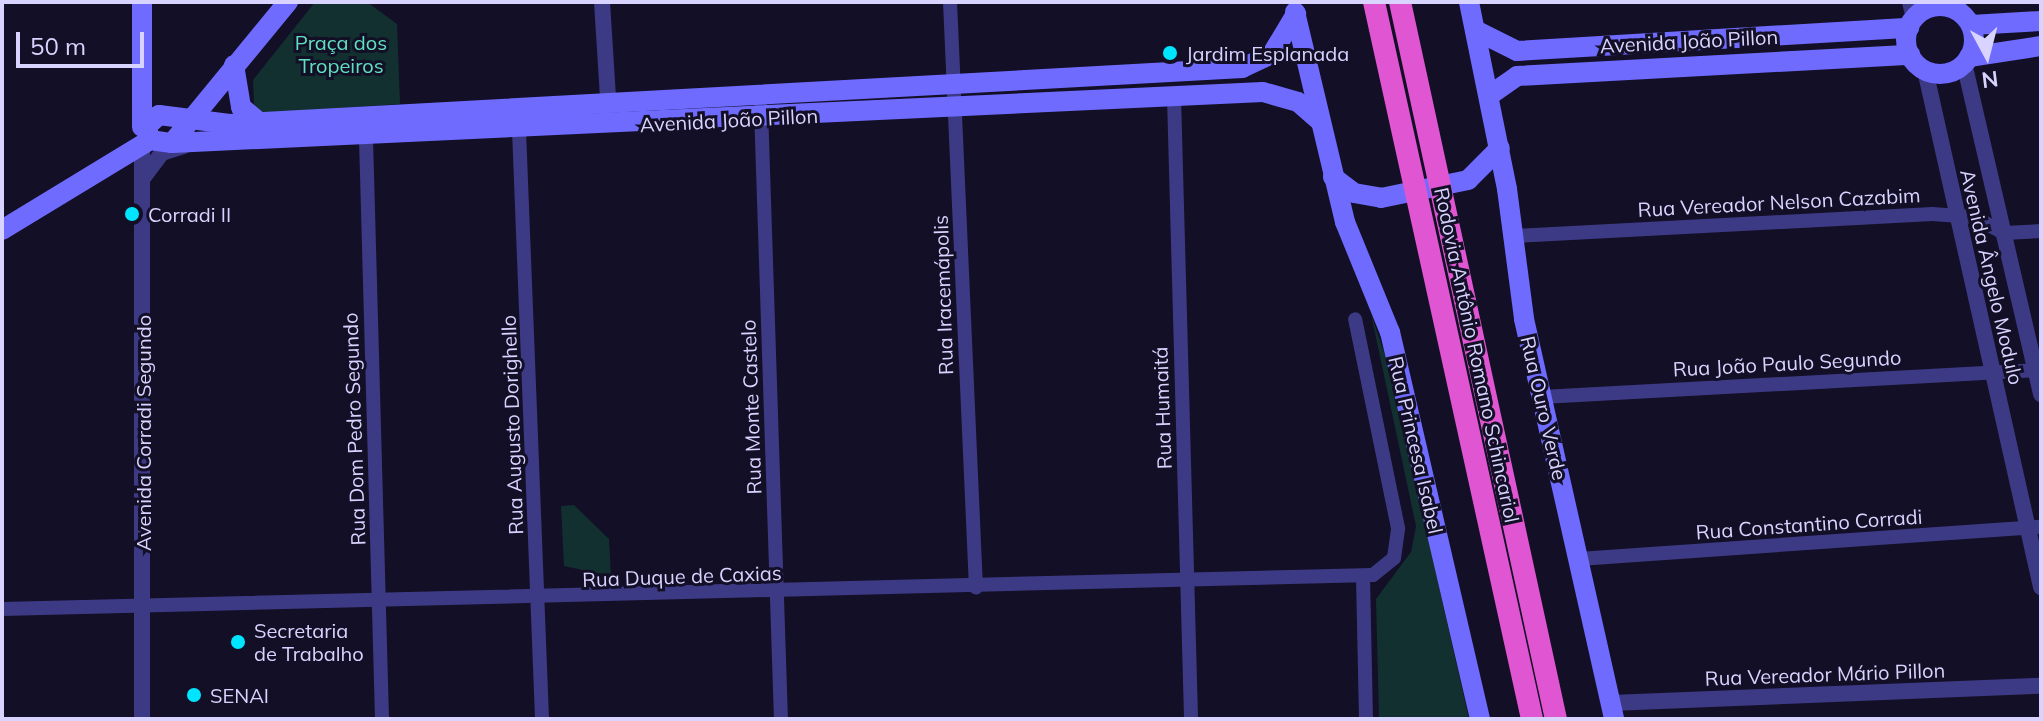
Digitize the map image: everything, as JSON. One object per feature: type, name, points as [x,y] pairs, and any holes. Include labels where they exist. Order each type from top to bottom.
[{"type":"highway","name":"Rodovia Antônio Romano Schincariol","points":[[1374,2],[1532,719]]},
{"type":"highway","name":"Rodovia Antônio Romano Schincariol","points":[[1400,2],[1556,719]]},
{"type":"main road","points":[[142,2],[142,90],[165,134]]},
{"type":"main road","points":[[2,230],[165,134],[234,65],[288,2]]},
{"type":"main road","name":"Rua Ouro Verde","points":[[1469,2],[1500,148],[1542,397],[1612,711]]},
{"type":"main road","points":[[1967,60],[1971,25],[1953,5],[1928,8],[1911,16],[1910,55],[1925,70],[1942,73],[1967,60],[2041,46]]},
{"type":"main road","name":"Avenida João Pillon","points":[[165,134],[259,122],[1242,68],[1272,54],[1294,8]]},
{"type":"main road","name":"Rua Princesa Isabel","points":[[1294,8],[1333,177],[1390,332],[1480,719]]},
{"type":"main road","name":"Avenida João Pillon","points":[[1475,30],[1517,51],[1911,16]]},
{"type":"main road","points":[[1971,25],[2041,21]]},
{"type":"main road","name":"Avenida João Pillon","points":[[1490,95],[1517,76],[1910,55]]},
{"type":"main road","points":[[234,65],[241,107],[259,122]]},
{"type":"main road","name":"Avenida João Pillon","points":[[165,134],[366,138],[1279,93],[1321,122]]},
{"type":"main road","points":[[1333,177],[1354,193],[1381,198],[1468,180],[1500,148]]},
{"type":"street","points":[[602,2],[610,126]]},
{"type":"street","name":"Rua Iracemápolis","points":[[950,2],[976,587]]},
{"type":"street","name":"Avenida Ângelo Modulo","points":[[1967,60],[2041,394]]},
{"type":"street","name":"Avenida Ângelo Modulo","points":[[1925,70],[1993,372],[2034,529],[2041,587]]},
{"type":"street","name":"Rua Monte Castelo","points":[[761,94],[781,719]]},
{"type":"street","name":"Rua Humaitá","points":[[1174,97],[1191,719]]},
{"type":"street","name":"Rua Augusto Dorighello","points":[[519,130],[542,719]]},
{"type":"street","name":"Avenida Corradi Segundo","points":[[142,719],[143,180],[165,134]]},
{"type":"street","name":"Rua Dom Pedro Segundo","points":[[366,138],[382,719]]},
{"type":"street","name":"Rua Vereador Nelson Cazabim","points":[[1514,236],[1957,215],[2004,233],[2041,231]]},
{"type":"street","name":"Rua Princesa Isabel","points":[[1355,319],[1399,543],[1389,565],[1363,576]]},
{"type":"street","name":"Rua João Paulo Segundo","points":[[1542,397],[2036,370]]},
{"type":"street","name":"Rua Constantino Corradi","points":[[1579,559],[2034,529]]},
{"type":"street","points":[[1363,576],[1366,719]]},
{"type":"street","name":"Rua Duque de Caxias","points":[[2,609],[143,611],[1363,576]]},
{"type":"street","name":"Rua Vereador Mário Pillon","points":[[1612,711],[2041,686]]},
{"type":"green space","name":"Praça dos Tropeiros","points":[[315,2],[367,2],[397,24],[400,104],[262,113],[254,106],[253,80]]},
{"type":"green space","points":[[1371,314],[1389,367],[1469,719],[1379,719],[1376,599],[1411,552],[1416,526]]},
{"type":"green space","points":[[574,505],[609,539],[611,576],[564,566],[561,506]]},
{"type":"place","name":"Jardim Esplanada","points":[[1170,53]]},
{"type":"place","name":"Corradi II","points":[[132,214]]},
{"type":"place","name":"Secretaria de Trabalho","points":[[238,642]]},
{"type":"place","name":"SENAI","points":[[194,695]]}]
